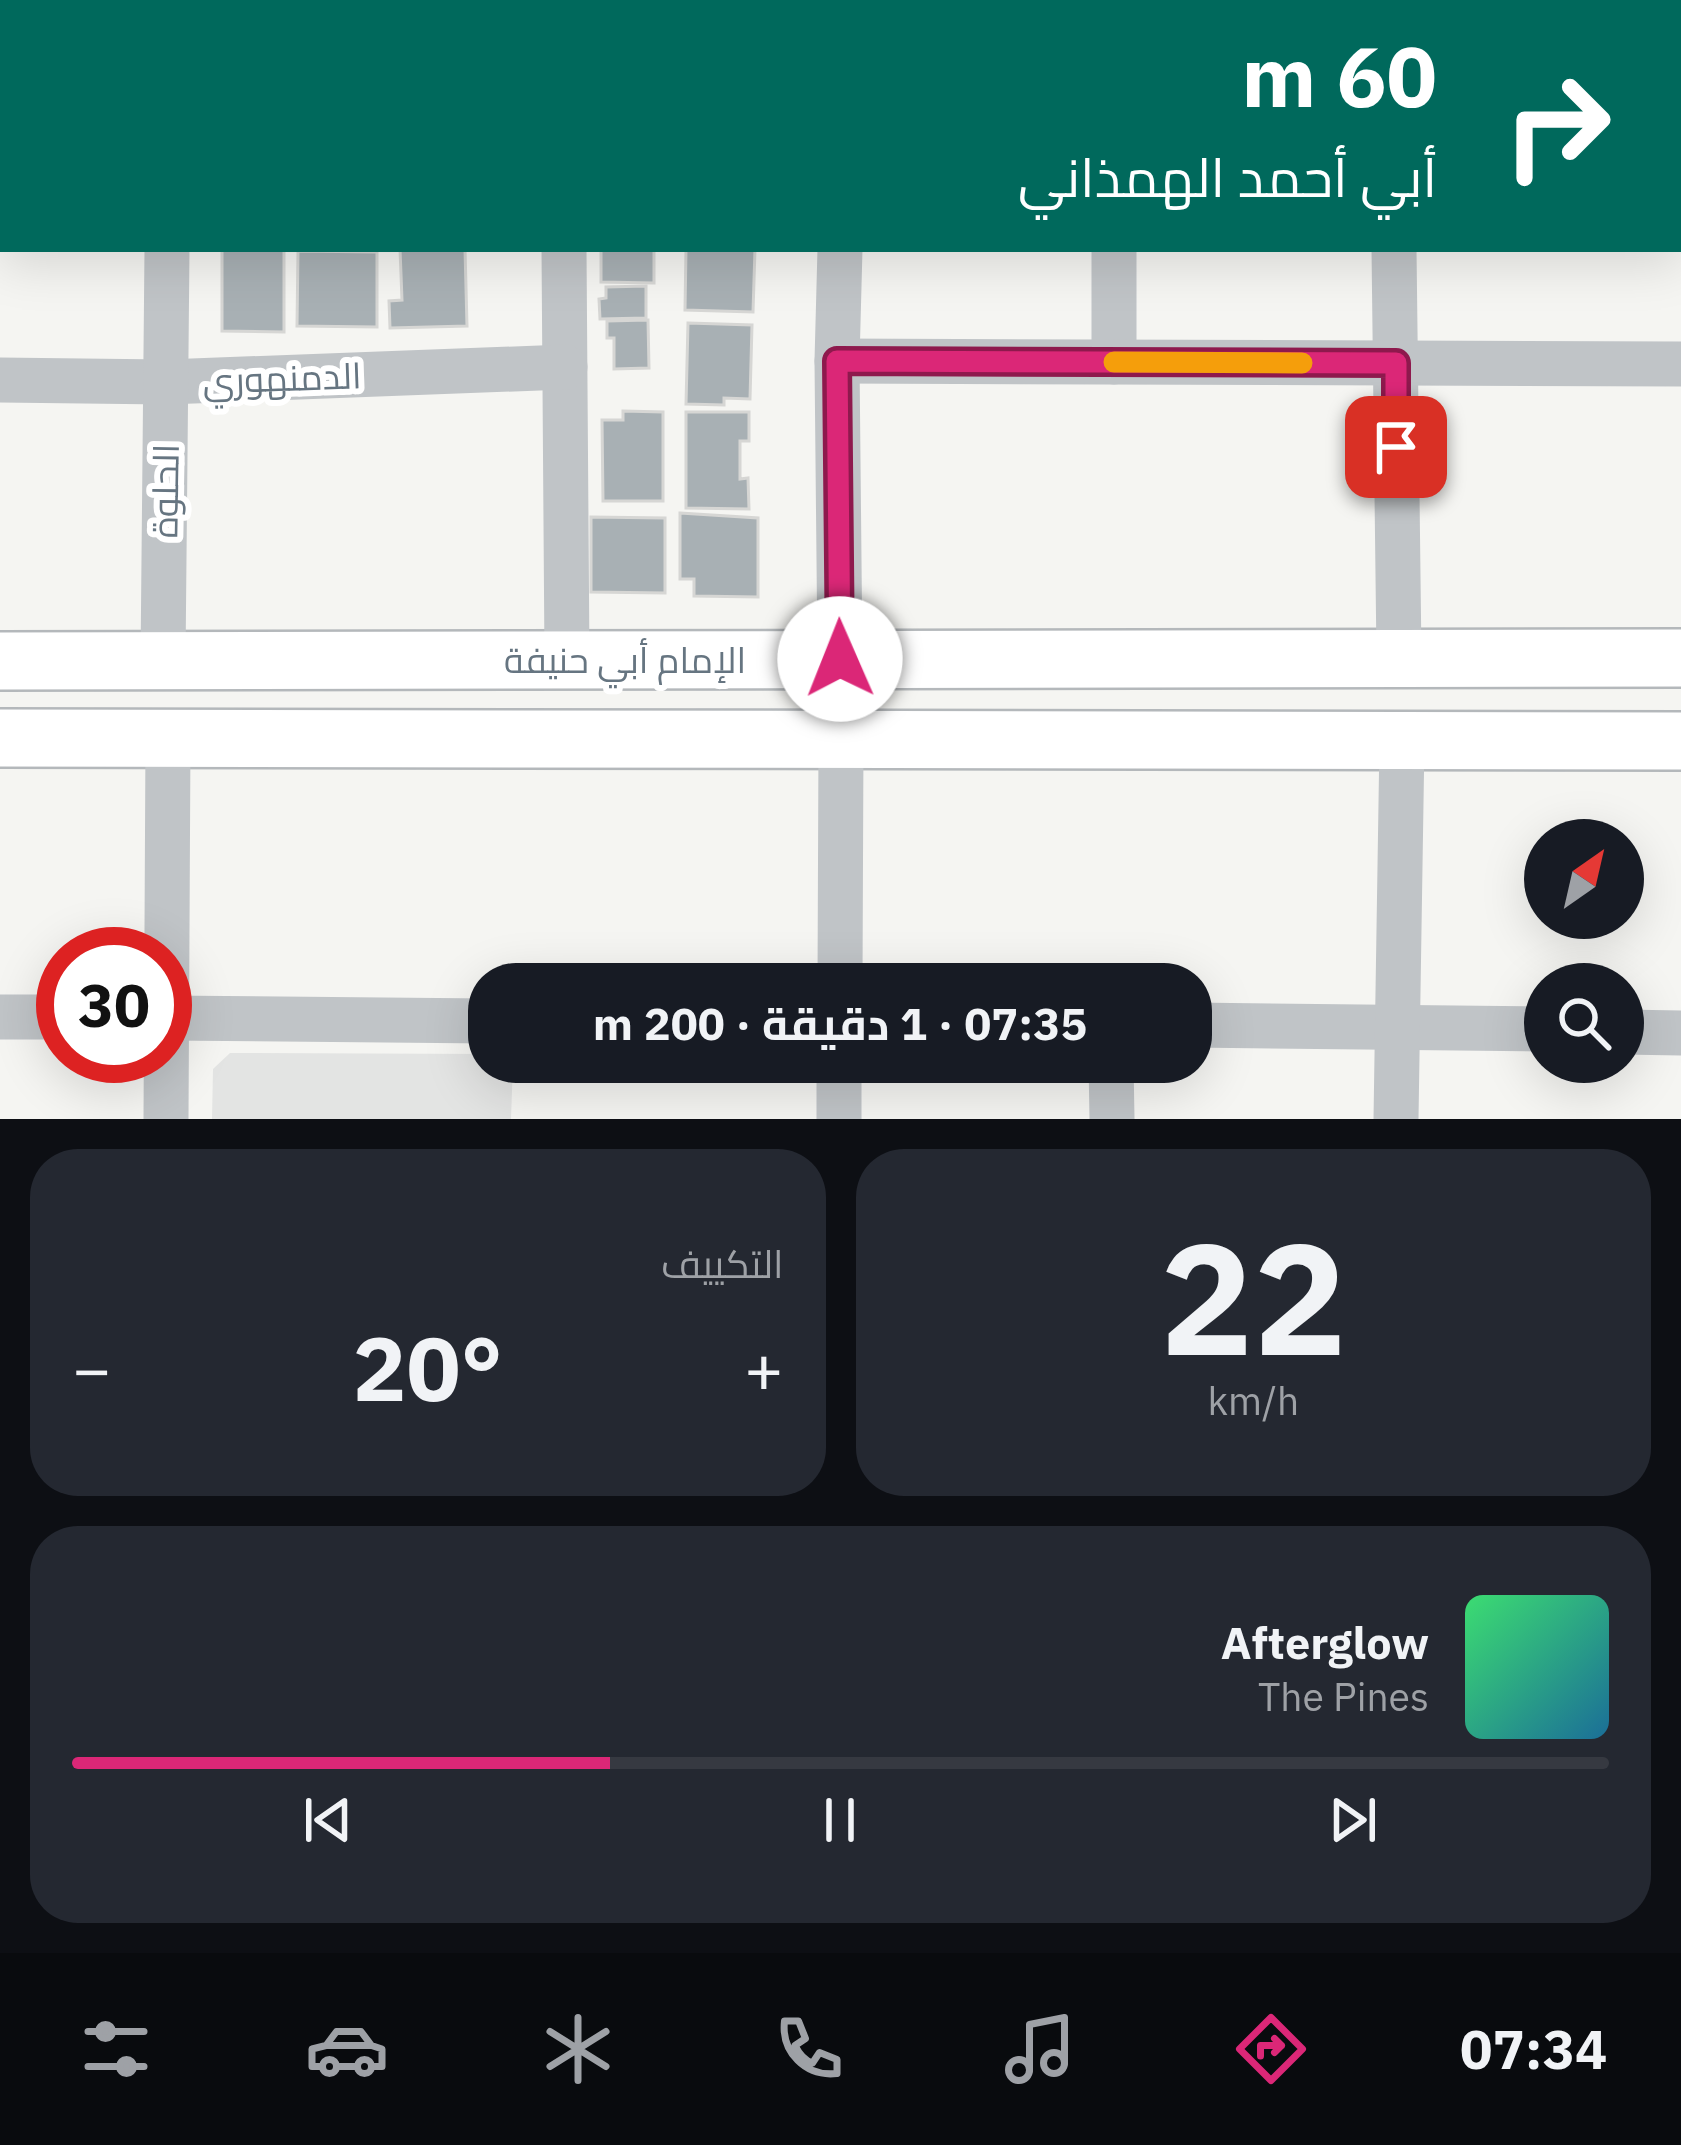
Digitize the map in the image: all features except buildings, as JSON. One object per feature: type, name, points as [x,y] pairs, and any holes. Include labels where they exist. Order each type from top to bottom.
[{"type":"main road","name":"الإمام أبي حنيفة","points":[[0,661],[1681,658]]},
{"type":"main road","points":[[0,738],[1681,741]]},
{"type":"street","name":"الحلوة","points":[[163,661],[167,252]]},
{"type":"street","points":[[564,252],[567,660]]},
{"type":"street","points":[[840,252],[840,659]]},
{"type":"street","points":[[1114,252],[1114,362]]},
{"type":"street","points":[[1394,252],[1399,657]]},
{"type":"street","points":[[837,361],[1681,364]]},
{"type":"street","name":"الدمنهوري","points":[[0,380],[166,382],[565,367]]},
{"type":"street","points":[[167,927],[168,738]]},
{"type":"street","points":[[840,963],[841,739]]},
{"type":"street","points":[[1396,1119],[1402,740]]},
{"type":"street","points":[[0,1017],[36,1017]]},
{"type":"street","points":[[192,1018],[468,1021]]},
{"type":"street","points":[[1212,1025],[1524,1028]]},
{"type":"street","points":[[1644,1032],[1681,1033]]},
{"type":"street","points":[[166,1083],[166,1119]]},
{"type":"street","points":[[839,1083],[839,1119]]},
{"type":"street","points":[[1111,1083],[1112,1119]]},
{"type":"shaded area","points":[[230,1053],[468,1054],[468,1083],[512,1083],[511,1119],[212,1119],[213,1069]]},
{"type":"slow traffic","points":[[1114,362],[1302,363]]},
{"type":"route","points":[[840,659],[837,361],[1396,363],[1396,447]]}]
